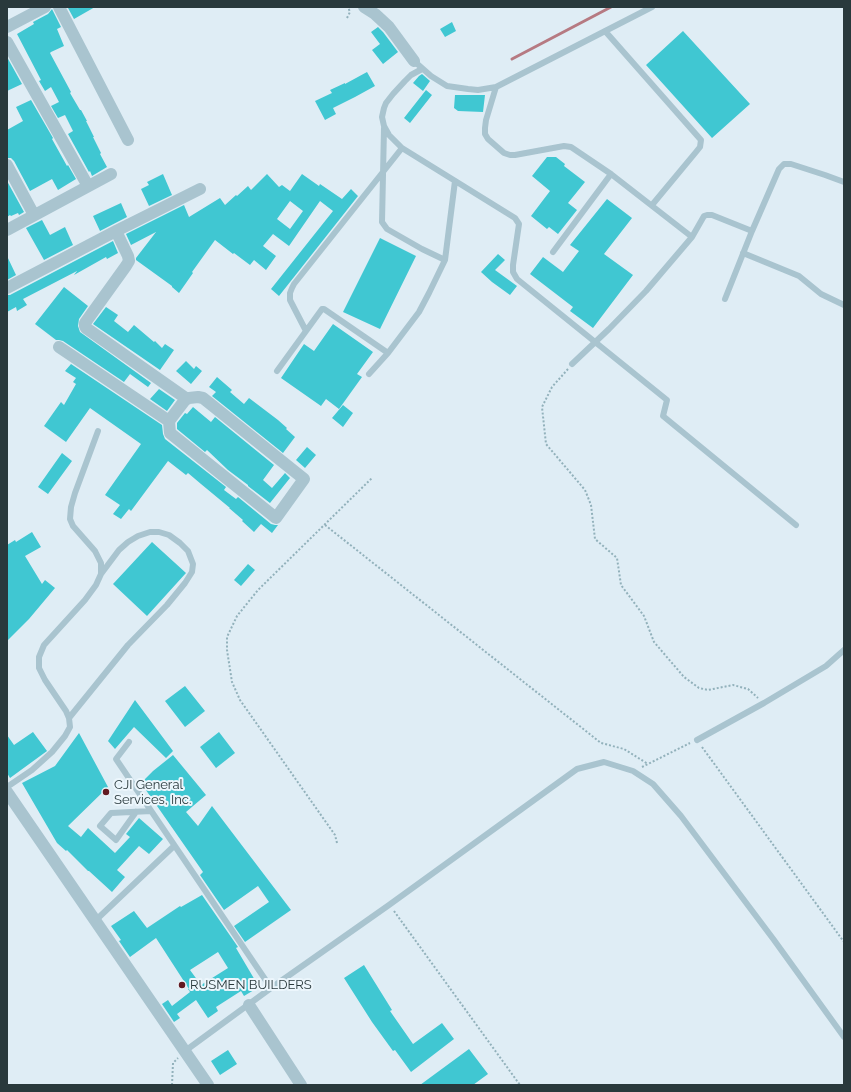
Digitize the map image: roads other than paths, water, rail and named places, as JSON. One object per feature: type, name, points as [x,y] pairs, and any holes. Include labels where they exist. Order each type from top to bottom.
[{"type":"street","points":[[7,28],[45,7]]},
{"type":"street","points":[[59,7],[128,140]]},
{"type":"street","points":[[364,7],[384,21],[418,65]]},
{"type":"street","points":[[7,42],[88,186]]},
{"type":"street","points":[[7,165],[34,215]]},
{"type":"street","points":[[7,230],[111,174]]},
{"type":"street","points":[[7,288],[116,230],[200,189]]},
{"type":"street","points":[[116,230],[129,261],[84,326],[187,399]]},
{"type":"street","points":[[59,347],[169,421]]},
{"type":"street","points":[[198,397],[202,398],[304,479],[276,518],[171,435],[169,432],[169,421],[187,399],[198,397]]},
{"type":"street","points":[[7,792],[208,1085]]},
{"type":"street","points":[[249,1005],[301,1085]]},
{"type":"lane","points":[[444,260],[422,249],[384,226],[382,222],[384,126],[382,117],[386,103],[393,94],[411,75],[418,65],[438,81],[447,86],[478,90],[496,88],[652,7]]},
{"type":"lane","points":[[605,31],[701,140],[700,147],[652,206]]},
{"type":"lane","points":[[496,88],[486,120],[485,134],[488,140],[504,153],[515,155],[568,146],[611,174],[692,237]]},
{"type":"lane","points":[[384,126],[389,135],[402,148],[515,218],[519,224],[513,265],[513,272],[517,279],[667,400],[663,416],[796,525]]},
{"type":"lane","points":[[306,331],[290,300],[290,293],[294,284],[402,148]]},
{"type":"lane","points":[[725,299],[779,168],[784,164],[791,164],[844,182]]},
{"type":"lane","points":[[554,252],[611,174]]},
{"type":"lane","points":[[369,374],[419,312],[444,260],[455,181]]},
{"type":"lane","points":[[572,364],[646,291],[692,237],[704,216],[712,215],[752,231]]},
{"type":"lane","points":[[743,253],[799,276],[821,294],[844,306]]},
{"type":"lane","points":[[276,371],[322,309],[388,352]]},
{"type":"lane","points":[[98,431],[75,493],[71,507],[70,519],[73,526],[95,551],[101,563],[102,574]]},
{"type":"lane","points":[[7,787],[32,770],[52,752],[65,736],[70,727],[69,718],[66,711],[44,680],[39,668],[39,657],[44,645],[85,600],[119,550],[128,542],[138,536],[150,532],[159,532],[169,535],[188,551],[193,564],[192,572],[167,605],[128,645],[69,718]]},
{"type":"lane","points":[[697,740],[764,703],[826,666],[844,650]]},
{"type":"lane","points":[[129,742],[116,759],[271,988]]},
{"type":"lane","points":[[185,1051],[577,769],[604,762],[633,771],[653,784],[681,816],[774,940],[844,1037]]},
{"type":"lane","points":[[136,812],[116,840],[100,826],[112,813],[151,811]]},
{"type":"lane","points":[[96,920],[174,846]]},
{"type":"waterway","points":[[512,59],[611,7]]},
{"type":"place","name":"CJI General Services, Inc.","points":[[106,792]]},
{"type":"place","name":"RUSMEN BUILDERS","points":[[182,985]]}]
